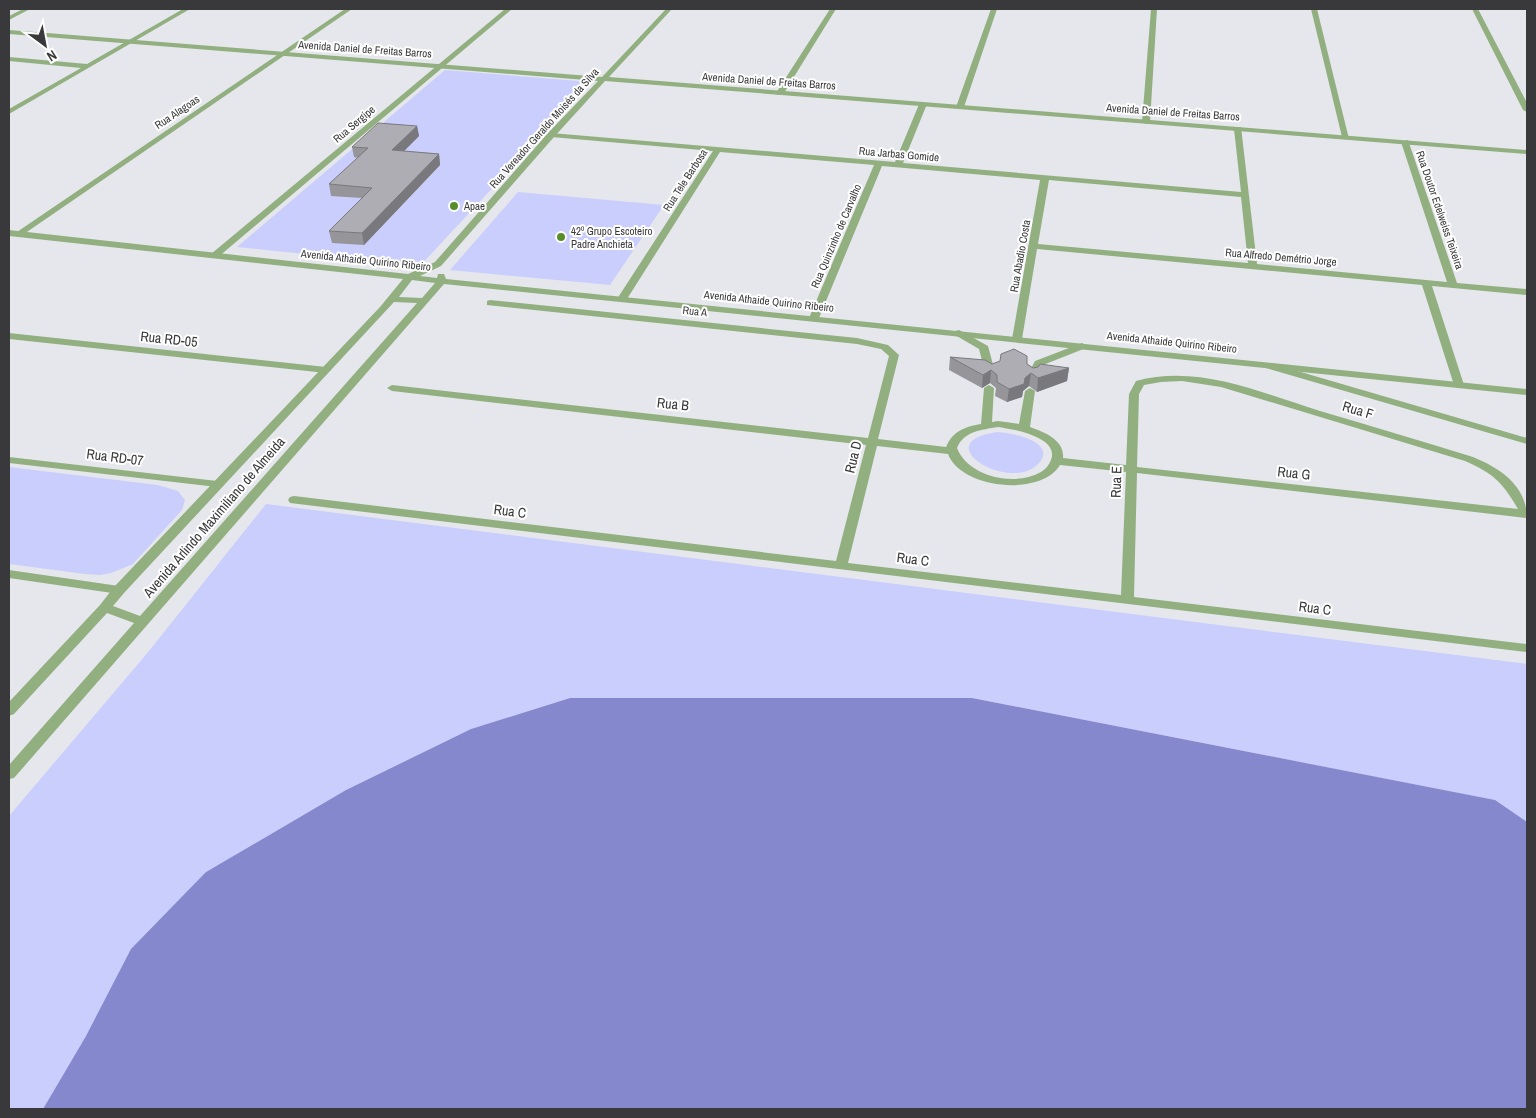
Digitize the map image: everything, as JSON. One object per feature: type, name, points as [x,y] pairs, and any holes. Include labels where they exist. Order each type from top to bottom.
[{"type":"street","points":[[9,18],[27,9]]},
{"type":"street","points":[[9,112],[187,9]]},
{"type":"street","name":"Rua Alagoas","points":[[14,234],[349,9]]},
{"type":"street","name":"Rua Sergipe","points":[[214,256],[509,9]]},
{"type":"street","name":"Rua Vereador Geraldo Moisés da Silva","points":[[410,277],[438,264],[551,135],[669,9]]},
{"type":"street","points":[[782,90],[833,9]]},
{"type":"street","points":[[961,104],[994,9]]},
{"type":"street","points":[[1146,119],[1154,9]]},
{"type":"street","points":[[1314,9],[1345,134]]},
{"type":"street","points":[[1475,9],[1527,110]]},
{"type":"street","name":"Avenida Daniel de Freitas Barros","points":[[9,27],[290,49],[444,64]]},
{"type":"street","name":"Avenida Daniel de Freitas Barros","points":[[9,32],[283,54],[607,76],[1345,134],[1405,142],[1527,152]]},
{"type":"street","points":[[9,60],[87,66]]},
{"type":"street","name":"Avenida Daniel de Freitas Barros","points":[[782,90],[923,104],[961,104]]},
{"type":"street","points":[[898,165],[923,104]]},
{"type":"street","name":"Avenida Daniel de Freitas Barros","points":[[1146,119],[1238,129],[1527,145]]},
{"type":"street","points":[[1238,129],[1253,266]]},
{"type":"street","name":"Rua Jarbas Gomide","points":[[551,135],[1245,195]]},
{"type":"street","name":"Rua Doutor Edelweiss Teixeira","points":[[1405,142],[1453,285]]},
{"type":"street","name":"Rua Tele Barbosa","points":[[622,299],[718,149]]},
{"type":"street","name":"Rua Quinzinho de Carvalho","points":[[814,318],[879,163]]},
{"type":"street","name":"Rua Abadio Costa","points":[[1018,339],[1045,178]]},
{"type":"street","name":"Avenida Athaide Quirino Ribeiro","points":[[14,234],[442,281],[1527,392]]},
{"type":"street","name":"Rua Alfredo Demétrio Jorge","points":[[1034,246],[1527,292]]},
{"type":"street","points":[[438,264],[442,281]]},
{"type":"street","name":"Avenida Arlindo Maximiliano de Almeida","points":[[9,711],[217,484],[392,299],[410,277]]},
{"type":"street","name":"Avenida Arlindo Maximiliano de Almeida","points":[[9,774],[442,281]]},
{"type":"street","points":[[1426,282],[1458,385]]},
{"type":"street","points":[[392,299],[423,301]]},
{"type":"street","name":"Rua A","points":[[490,302],[858,340],[884,347],[894,355]]},
{"type":"street","points":[[959,333],[984,348],[990,372]]},
{"type":"street","name":"Rua RD-05","points":[[9,336],[326,370]]},
{"type":"street","points":[[1032,376],[1039,363],[1082,346]]},
{"type":"street","name":"Rua D","points":[[841,566],[894,355]]},
{"type":"street","points":[[1267,365],[1527,441]]},
{"type":"street","name":"Rua E","points":[[1127,600],[1134,394],[1140,383],[1156,378]]},
{"type":"street","name":"Rua F","points":[[1156,378],[1186,378],[1215,383],[1469,459],[1488,466],[1503,477],[1527,514]]},
{"type":"street","name":"Rua B","points":[[392,388],[951,451]]},
{"type":"street","points":[[986,425],[989,388]]},
{"type":"street","points":[[1024,428],[1030,391]]},
{"type":"street","points":[[998,424],[1024,428],[1039,434],[1051,442],[1057,452],[1057,461],[1051,471],[1038,478],[1020,482],[1000,482],[981,478],[966,470],[955,461],[951,451],[953,442],[960,434],[971,429],[998,424]]},
{"type":"street","name":"Rua RD-07","points":[[9,460],[217,484]]},
{"type":"street","name":"Rua G","points":[[1057,461],[1527,514]]},
{"type":"street","name":"Rua C","points":[[294,500],[1527,648]]},
{"type":"street","points":[[9,574],[119,590]]},
{"type":"street","points":[[105,608],[142,621]]},
{"type":"shaded area","points":[[445,70],[591,82],[420,266],[237,247]]},
{"type":"shaded area","name":"42º Grupo Escoteiro Padre Anchieta","points":[[518,192],[664,205],[610,285],[450,270]]},
{"type":"shaded area","points":[[998,432],[1020,436],[1037,443],[1042,448],[1043,454],[1040,462],[1027,471],[1012,473],[995,470],[981,464],[971,455],[969,446],[977,438]]},
{"type":"shaded area","points":[[9,467],[158,485],[178,491],[185,500],[182,510],[133,564],[111,573],[100,575],[85,574],[9,564]]},
{"type":"shaded area","points":[[266,504],[1527,664],[1527,822],[1494,800],[972,698],[570,698],[471,729],[346,790],[206,872],[86,1036],[43,1109],[9,1109],[9,816],[149,651]]},
{"type":"shaded area","points":[[570,698],[972,698],[1495,800],[1527,822],[1527,1109],[43,1109],[86,1036],[131,949],[206,872],[346,790],[471,729]]},
{"type":"building","points":[[378,123],[417,126],[392,150],[439,154],[362,233],[329,231],[372,188],[329,184],[368,148],[352,147]]},
{"type":"building","points":[[1014,349],[1027,356],[1027,364],[1033,368],[1038,367],[1040,364],[1069,368],[1038,378],[1031,373],[1025,378],[1024,384],[1009,389],[997,382],[997,375],[991,370],[983,375],[950,357],[985,360],[992,364],[1000,361],[1001,354]]},
{"type":"place","name":"Apae","points":[[454,206]]},
{"type":"place","name":"42º Grupo Escoteiro Padre Anchieta","points":[[561,237]]}]
